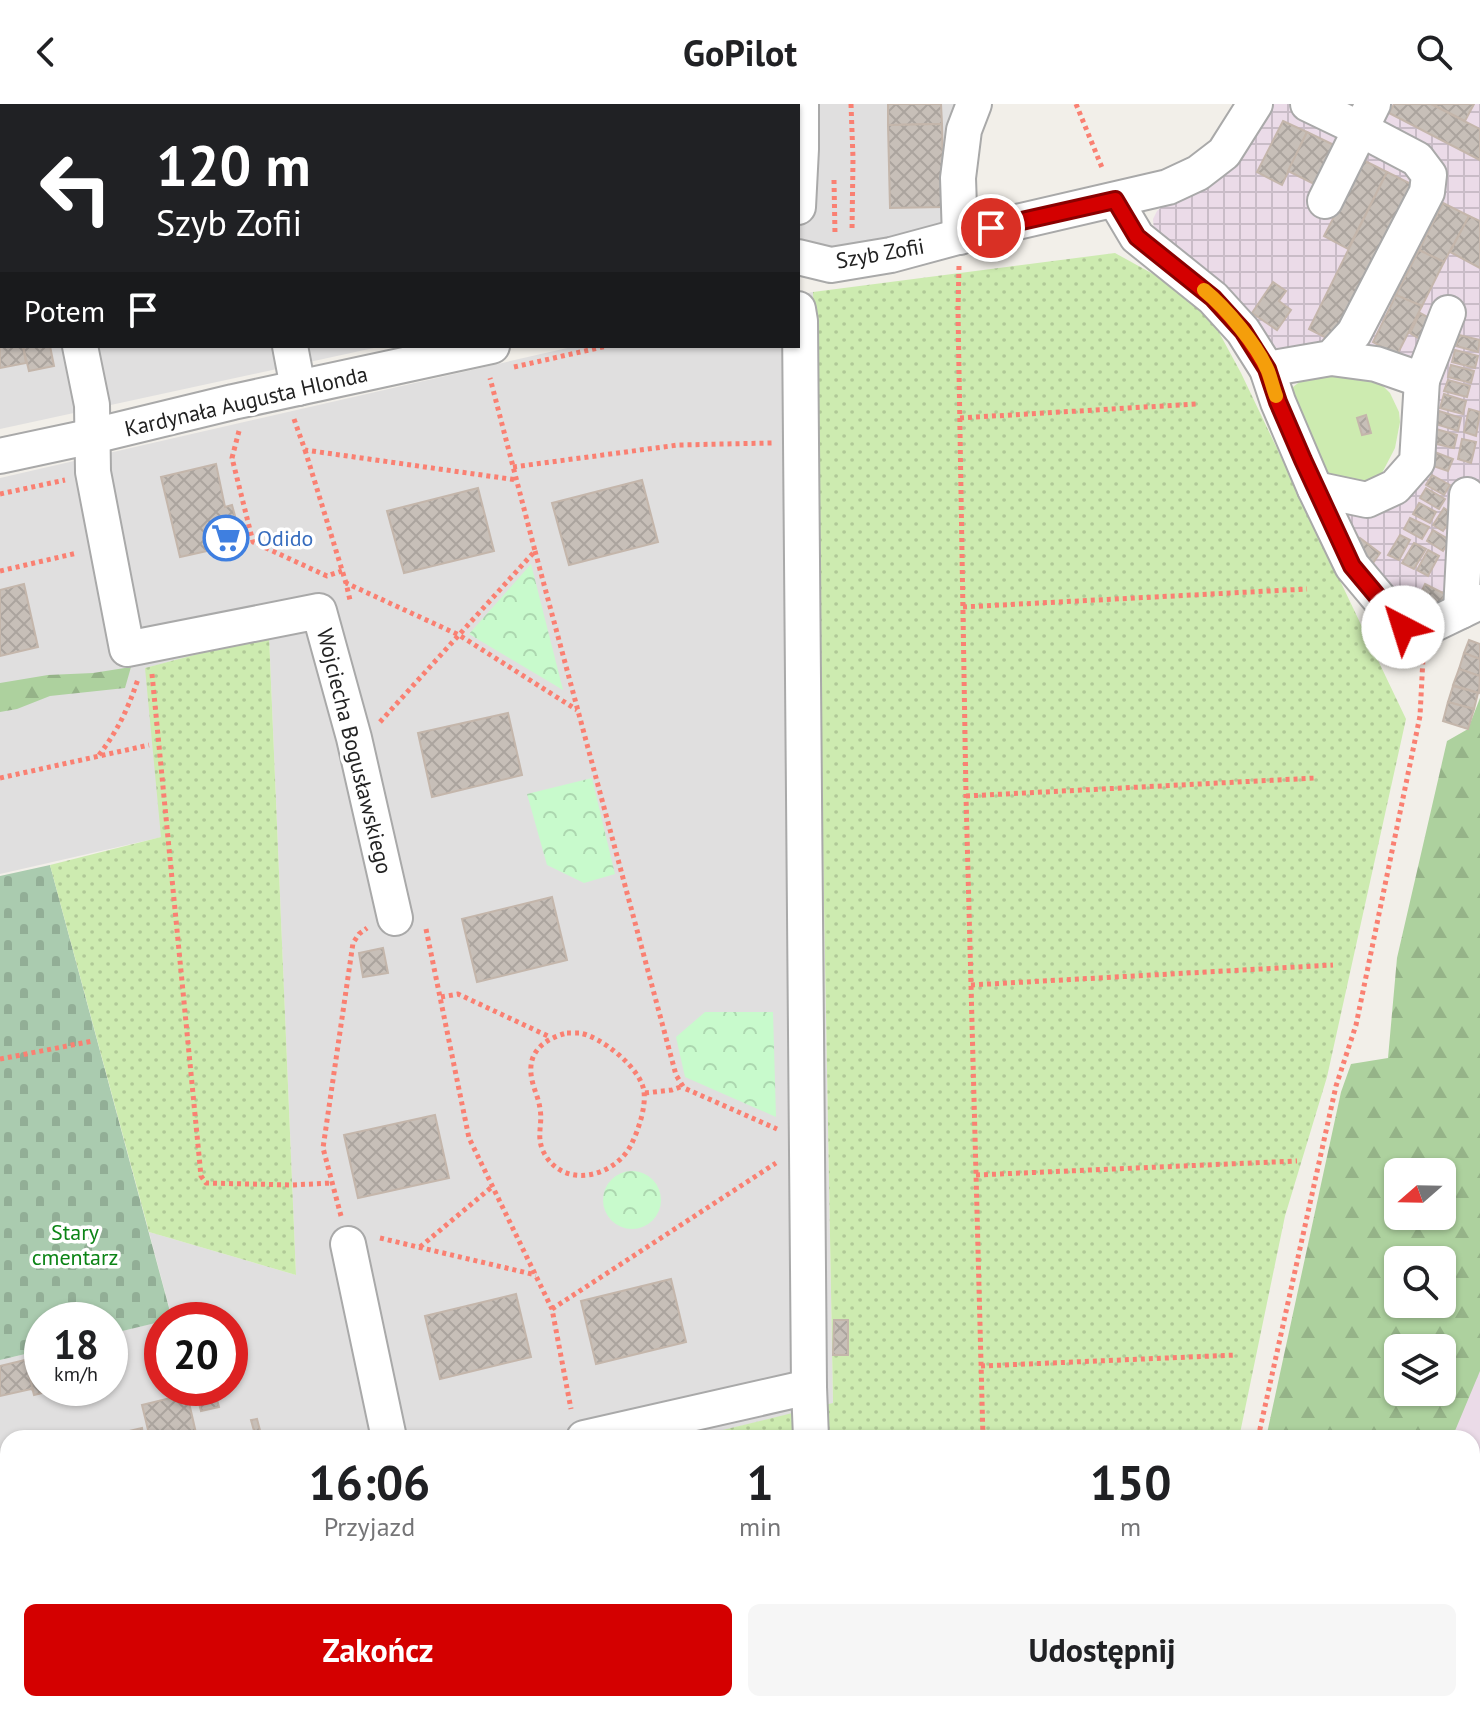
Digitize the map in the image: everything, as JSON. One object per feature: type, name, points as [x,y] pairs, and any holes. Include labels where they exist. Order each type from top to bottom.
[{"type":"street","points":[[800,168],[801,104]]},
{"type":"street","points":[[960,237],[958,178],[964,130],[974,104]]},
{"type":"street","name":"Szyb Zofii","points":[[800,257],[831,265],[891,255],[1168,187],[1198,173],[1224,153],[1255,104]]},
{"type":"street","points":[[1308,104],[1367,116],[1417,159],[1429,175],[1427,192],[1354,333],[1331,358]]},
{"type":"street","points":[[1325,201],[1367,116]]},
{"type":"street","points":[[1115,200],[1137,237],[1213,298],[1243,331],[1267,369],[1315,489],[1352,566],[1403,627],[1424,629],[1470,607],[1467,495]]},
{"type":"street","points":[[1315,489],[1367,500],[1395,487],[1417,462],[1422,380],[1448,313]]},
{"type":"street","points":[[80,348],[92,405],[93,472],[127,649],[149,644]]},
{"type":"street","points":[[290,348],[296,402]]},
{"type":"street","points":[[799,348],[811,1430]]},
{"type":"street","points":[[1267,369],[1331,358],[1376,364],[1422,380]]},
{"type":"street","name":"Kardynała Augusta Hlonda","points":[[0,456],[233,402],[296,402],[490,360]]},
{"type":"street","name":"Wojciecha Bogusławskiego","points":[[149,644],[336,610],[354,738],[395,918]]},
{"type":"street","points":[[348,1244],[387,1430]]},
{"type":"street","points":[[578,1424],[809,1387]]},
{"type":"path","points":[[831,265],[852,234],[851,104]]},
{"type":"path","points":[[1076,104],[1115,200]]},
{"type":"path","points":[[960,237],[958,310],[966,796],[983,1430]]},
{"type":"path","points":[[490,360],[513,467],[676,1075],[684,1088],[785,1132]]},
{"type":"path","points":[[296,402],[305,450],[346,583],[336,610]]},
{"type":"path","points":[[960,418],[1196,404]]},
{"type":"path","points":[[224,432],[240,428],[232,458],[253,542],[327,576],[342,571]]},
{"type":"path","points":[[513,467],[678,445],[773,443]]},
{"type":"path","points":[[305,450],[517,480]]},
{"type":"path","points":[[0,494],[93,472]]},
{"type":"path","points":[[0,571],[108,547]]},
{"type":"path","points":[[375,708],[379,723],[535,551]]},
{"type":"path","points":[[346,583],[459,635],[578,710]]},
{"type":"path","points":[[336,610],[346,583]]},
{"type":"path","points":[[963,607],[1307,589]]},
{"type":"path","points":[[1260,1430],[1336,1086],[1356,1025],[1420,716],[1424,629]]},
{"type":"path","points":[[97,757],[115,734],[130,704],[149,644]]},
{"type":"path","points":[[149,644],[201,1176],[206,1183],[332,1183]]},
{"type":"path","points":[[0,778],[149,745]]},
{"type":"path","points":[[966,796],[1316,778]]},
{"type":"path","points":[[536,1275],[373,1237],[348,1244],[323,1148],[353,943],[359,934],[371,926],[422,913],[469,1138],[493,1186],[536,1275],[552,1309],[578,1424]]},
{"type":"path","points":[[971,985],[1333,965]]},
{"type":"path","points":[[441,997],[458,994],[551,1037]]},
{"type":"path","points":[[579,1033],[604,1044],[635,1071],[644,1093],[630,1147],[618,1163],[587,1176],[561,1170],[546,1156],[540,1143],[540,1107],[530,1067],[538,1047],[551,1037],[579,1033]]},
{"type":"path","points":[[0,1059],[93,1041]]},
{"type":"path","points":[[644,1093],[683,1086]]},
{"type":"path","points":[[552,1309],[785,1157]]},
{"type":"path","points":[[976,1175],[1297,1161]]},
{"type":"path","points":[[419,1248],[493,1186]]},
{"type":"path","points":[[981,1366],[1236,1355]]},
{"type":"shaded area","points":[[800,104],[962,104],[965,220],[800,256]]},
{"type":"shaded area","points":[[1267,104],[1480,104],[1480,483],[1446,610],[1408,615],[1333,513],[1382,504],[1431,378],[1273,349],[1154,231],[1153,219],[1164,205],[1223,175],[1233,164]]},
{"type":"shaded area","points":[[813,292],[833,1404],[724,1430],[0,1430],[0,1360],[24,1354],[24,1406],[128,1406],[128,1330],[144,1326],[144,1406],[248,1406],[248,1302],[168,1302],[149,1232],[296,1275],[269,635],[146,668],[162,837],[0,874],[0,478],[567,348],[800,348],[800,295]]},
{"type":"shaded area","points":[[0,348],[374,348],[0,429]]},
{"type":"shaded area","points":[[1480,1290],[1480,1430],[1415,1430],[1432,1406],[1456,1406],[1456,1354]]},
{"type":"green space","points":[[1115,253],[1202,301],[1241,373],[1406,719],[1327,1077],[1285,1216],[1241,1430],[723,1430],[833,1403],[813,292]]},
{"type":"green space","points":[[1342,372],[1379,382],[1390,393],[1399,412],[1395,448],[1381,475],[1358,484],[1330,483],[1290,398],[1293,387],[1302,380]]},
{"type":"green space","points":[[531,564],[563,690],[469,634]]},
{"type":"green space","points":[[269,635],[296,1275],[149,1232],[50,865],[161,837],[145,668]]},
{"type":"green space","points":[[131,667],[125,688],[50,696],[0,712],[0,683]]},
{"type":"green space","points":[[1480,698],[1480,1371],[1455,1430],[1268,1430],[1341,1092],[1351,1064],[1388,1058],[1397,958],[1447,741],[1468,729]]},
{"type":"green space","points":[[592,778],[615,874],[584,883],[547,865],[527,794]]},
{"type":"green space","name":"Stary cmentarz","points":[[50,865],[167,1302],[144,1302],[144,1326],[128,1330],[128,1302],[24,1302],[24,1354],[0,1360],[0,876]]},
{"type":"green space","points":[[705,1012],[773,1012],[776,1117],[685,1077],[676,1037]]},
{"type":"green space","points":[[632,1171],[652,1180],[661,1200],[652,1220],[632,1229],[612,1220],[603,1200],[612,1180]]},
{"type":"building","points":[[888,104],[941,104],[942,124],[888,125]]},
{"type":"building","points":[[1394,104],[1431,104],[1480,129],[1480,160],[1389,113]]},
{"type":"building","points":[[1432,104],[1474,104],[1465,121]]},
{"type":"building","points":[[1283,121],[1307,132],[1282,185],[1257,172]]},
{"type":"building","points":[[942,124],[944,207],[890,208],[888,125]]},
{"type":"building","points":[[1307,132],[1334,145],[1314,184],[1288,171]]},
{"type":"building","points":[[1363,160],[1387,172],[1348,249],[1324,236]]},
{"type":"building","points":[[1387,172],[1413,185],[1334,342],[1309,329]]},
{"type":"building","points":[[1443,203],[1469,216],[1444,262],[1419,250]]},
{"type":"building","points":[[1469,216],[1480,221],[1480,268],[1450,252]]},
{"type":"building","points":[[1419,250],[1444,262],[1422,306],[1396,295]]},
{"type":"building","points":[[1273,282],[1286,291],[1279,301],[1291,310],[1277,330],[1252,313]]},
{"type":"building","points":[[1396,295],[1422,306],[1397,355],[1373,342]]},
{"type":"building","points":[[1420,313],[1431,319],[1420,339],[1410,333]]},
{"type":"building","points":[[1459,335],[1480,340],[1478,352],[1456,346]]},
{"type":"building","points":[[0,348],[23,348],[26,363],[0,368]]},
{"type":"building","points":[[23,348],[50,348],[54,366],[29,371]]},
{"type":"building","points":[[1455,350],[1478,356],[1475,368],[1452,362]]},
{"type":"building","points":[[1451,365],[1474,371],[1471,383],[1448,377]]},
{"type":"building","points":[[1448,380],[1470,386],[1467,397],[1444,391]]},
{"type":"building","points":[[1444,394],[1466,401],[1463,414],[1440,408]]},
{"type":"building","points":[[1469,409],[1480,412],[1476,436],[1464,432]]},
{"type":"building","points":[[1439,411],[1461,418],[1458,431],[1436,424]]},
{"type":"building","points":[[1366,415],[1371,433],[1362,435],[1357,418]]},
{"type":"building","points":[[1436,429],[1457,435],[1454,448],[1432,443]]},
{"type":"building","points":[[1462,439],[1476,442],[1471,463],[1458,459]]},
{"type":"building","points":[[1432,451],[1453,459],[1448,471],[1427,464]]},
{"type":"building","points":[[216,464],[225,507],[232,505],[235,516],[228,517],[234,545],[180,557],[161,477]]},
{"type":"building","points":[[1432,475],[1450,485],[1444,495],[1426,485]]},
{"type":"building","points":[[642,480],[658,542],[569,565],[552,503]]},
{"type":"building","points":[[478,488],[494,551],[404,573],[387,511]]},
{"type":"building","points":[[1426,488],[1445,499],[1439,509],[1420,498]]},
{"type":"building","points":[[1419,503],[1436,512],[1430,523],[1413,514]]},
{"type":"building","points":[[1444,508],[1454,515],[1443,531],[1433,525]]},
{"type":"building","points":[[1410,518],[1429,527],[1422,539],[1404,529]]},
{"type":"building","points":[[1433,530],[1450,540],[1443,551],[1427,541]]},
{"type":"building","points":[[1400,535],[1410,540],[1399,560],[1388,555]]},
{"type":"building","points":[[1360,538],[1380,553],[1373,563],[1353,547]]},
{"type":"building","points":[[1414,543],[1426,549],[1414,569],[1402,563]]},
{"type":"building","points":[[1428,550],[1439,556],[1428,576],[1417,570]]},
{"type":"building","points":[[24,584],[38,647],[0,656],[0,590]]},
{"type":"building","points":[[1425,584],[1445,594],[1439,607],[1419,597]]},
{"type":"building","points":[[1469,640],[1480,644],[1480,659],[1464,653]]},
{"type":"building","points":[[1464,653],[1480,659],[1480,676],[1459,669]]},
{"type":"building","points":[[1459,669],[1480,676],[1479,693],[1453,685]]},
{"type":"building","points":[[1453,686],[1478,693],[1474,709],[1448,702]]},
{"type":"building","points":[[1448,702],[1474,709],[1468,729],[1443,721]]},
{"type":"building","points":[[508,713],[522,775],[432,797],[418,733]]},
{"type":"building","points":[[552,897],[567,960],[477,982],[462,919]]},
{"type":"building","points":[[383,948],[388,973],[363,977],[359,953]]},
{"type":"building","points":[[435,1115],[449,1178],[358,1198],[344,1135]]},
{"type":"building","points":[[671,1279],[686,1342],[596,1364],[581,1301]]},
{"type":"building","points":[[516,1294],[531,1357],[440,1379],[425,1316]]},
{"type":"building","points":[[834,1320],[848,1320],[848,1355],[833,1355]]},
{"type":"building","points":[[24,1360],[24,1391],[0,1396],[0,1366]]},
{"type":"building","points":[[142,1405],[190,1406],[195,1430],[148,1430]]},
{"type":"building","points":[[200,1406],[219,1407],[201,1411]]},
{"type":"building","points":[[257,1419],[260,1430],[254,1430],[251,1420]]},
{"type":"slow traffic","points":[[1204,290],[1243,331],[1267,369],[1276,396]]},
{"type":"place","name":"Odido","points":[[226,538]]},
{"type":"route","points":[[991,228],[1115,200],[1137,237],[1213,298],[1243,331],[1267,369],[1315,489],[1352,566],[1403,627]]}]
